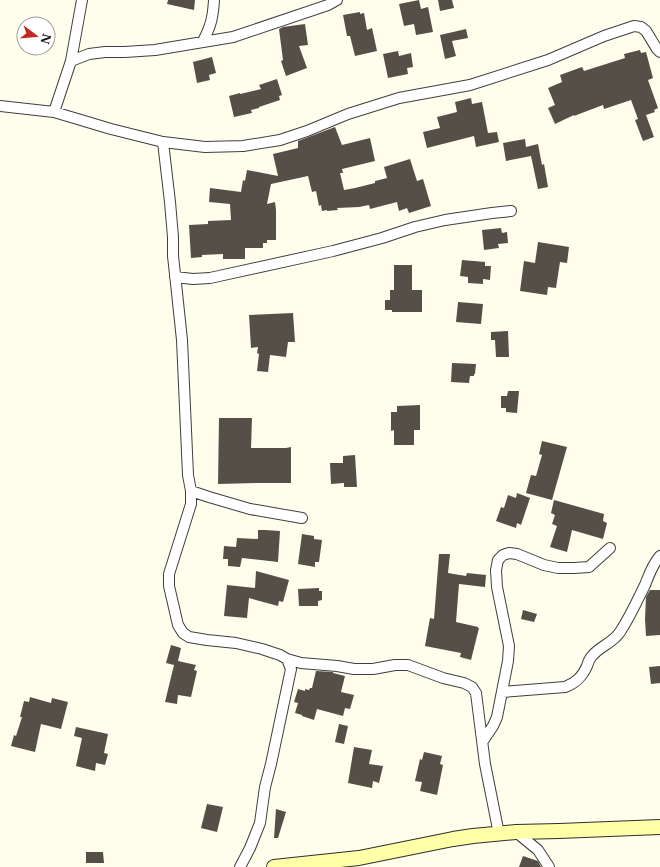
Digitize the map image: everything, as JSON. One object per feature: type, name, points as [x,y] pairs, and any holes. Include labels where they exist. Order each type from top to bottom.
[{"type":"street","points":[[54,112],[71,60],[82,0]]},
{"type":"street","points":[[203,41],[213,16],[214,0]]},
{"type":"street","points":[[71,60],[89,54],[155,50],[233,37],[328,5],[337,0]]},
{"type":"street","points":[[0,106],[54,112],[111,129],[163,142],[204,148],[243,146],[280,140],[307,131],[348,114],[399,98],[470,85],[548,60],[604,36],[634,26],[641,26],[646,31],[660,52]]},
{"type":"street","points":[[163,142],[170,202],[173,256],[182,340],[188,475],[191,491],[191,504],[169,574],[169,586],[178,625],[183,633],[189,637],[236,643],[262,649],[287,659],[301,662],[354,669],[373,669],[395,665],[408,665],[443,678],[464,682],[472,687],[476,693],[486,764],[499,834]]},
{"type":"street","points":[[175,277],[193,279],[210,278],[333,252],[415,227],[445,220],[511,211]]},
{"type":"street","points":[[191,491],[250,509],[302,518]]},
{"type":"street","points":[[483,740],[496,720],[508,661],[509,646],[497,587],[496,570],[498,560],[509,553],[517,554],[544,565],[558,568],[590,567],[610,548]]},
{"type":"street","points":[[502,692],[565,687],[579,680],[592,655],[619,634],[634,608],[654,562],[660,556]]},
{"type":"street","points":[[240,867],[250,848],[260,823],[265,787],[291,669],[287,659]]},
{"type":"street","points":[[274,867],[359,858],[453,839],[516,832],[660,827]]},
{"type":"street","points":[[516,832],[538,850],[549,867]]},
{"type":"building","points":[[168,0],[195,0],[194,10],[167,4]]},
{"type":"building","points":[[419,0],[421,9],[428,7],[433,32],[416,35],[414,24],[404,26],[399,4]]},
{"type":"building","points":[[438,0],[452,0],[454,8],[440,11]]},
{"type":"building","points":[[360,12],[360,14],[364,13],[367,30],[372,28],[377,51],[355,56],[350,36],[347,36],[343,15]]},
{"type":"building","points":[[305,24],[308,45],[299,46],[307,68],[286,76],[281,61],[283,60],[279,29],[283,27]]},
{"type":"building","points":[[466,29],[468,38],[452,41],[456,56],[445,59],[440,35]]},
{"type":"building","points":[[640,50],[641,53],[646,52],[653,78],[648,80],[658,108],[654,110],[655,112],[646,115],[654,137],[643,141],[635,120],[638,119],[631,100],[604,109],[603,105],[574,115],[555,124],[548,108],[555,105],[548,88],[562,82],[560,75],[582,67],[584,71],[625,58],[624,54]]},
{"type":"building","points":[[398,51],[399,56],[411,53],[413,67],[407,68],[408,74],[388,78],[383,54]]},
{"type":"building","points":[[212,57],[216,73],[209,75],[210,80],[197,83],[193,62]]},
{"type":"building","points":[[277,79],[282,95],[279,96],[280,100],[251,110],[252,113],[234,117],[229,96],[261,89],[259,85]]},
{"type":"building","points":[[471,98],[472,104],[482,102],[488,133],[497,132],[499,142],[476,147],[474,136],[427,148],[423,132],[440,128],[437,117],[457,112],[455,102]]},
{"type":"building","points":[[335,127],[342,145],[370,138],[375,161],[342,169],[343,173],[340,173],[344,190],[375,183],[375,181],[387,178],[384,167],[410,159],[417,181],[423,179],[431,206],[409,213],[407,208],[399,211],[397,202],[370,209],[369,205],[322,211],[321,205],[319,206],[316,191],[312,192],[308,176],[271,184],[267,204],[275,202],[276,240],[267,240],[267,243],[263,243],[263,248],[245,248],[245,259],[223,259],[223,254],[202,255],[202,257],[191,258],[189,225],[208,224],[208,221],[231,220],[230,204],[209,202],[210,188],[241,192],[243,180],[245,181],[247,170],[278,176],[273,154],[298,148],[298,141]]},
{"type":"building","points":[[525,139],[526,147],[538,144],[542,165],[544,164],[548,187],[538,189],[531,156],[506,161],[503,143]]},
{"type":"building","points":[[501,228],[502,233],[507,232],[508,243],[498,244],[499,248],[484,250],[482,230]]},
{"type":"building","points":[[538,242],[569,247],[567,263],[560,262],[556,288],[548,287],[547,295],[520,291],[524,261],[535,263]]},
{"type":"building","points":[[462,260],[485,262],[485,266],[491,266],[490,280],[483,279],[483,284],[468,283],[468,277],[460,276]]},
{"type":"building","points":[[394,265],[412,265],[412,290],[422,290],[422,312],[392,312],[392,310],[385,310],[385,300],[390,300],[390,290],[394,290]]},
{"type":"building","points":[[458,302],[483,304],[481,324],[456,322]]},
{"type":"building","points":[[293,313],[295,342],[288,342],[286,357],[270,355],[268,372],[257,371],[259,354],[257,353],[258,347],[251,348],[249,315]]},
{"type":"building","points":[[508,331],[509,357],[496,357],[495,340],[491,340],[491,332]]},
{"type":"building","points":[[452,363],[476,364],[475,374],[474,376],[470,376],[469,383],[451,382]]},
{"type":"building","points":[[508,391],[519,391],[517,413],[506,412],[506,408],[501,408],[501,396],[507,396]]},
{"type":"building","points":[[420,405],[420,430],[414,430],[414,445],[394,445],[394,430],[391,431],[391,412],[397,412],[397,406]]},
{"type":"building","points":[[219,418],[252,418],[251,448],[291,447],[291,483],[218,484]]},
{"type":"building","points":[[542,441],[567,447],[552,500],[526,493],[531,475],[536,476],[542,455],[539,454]]},
{"type":"building","points":[[355,455],[357,487],[344,487],[344,483],[331,484],[330,463],[343,463],[343,456]]},
{"type":"building","points":[[517,493],[530,498],[521,525],[517,523],[516,528],[496,521],[501,507],[504,508],[508,495],[516,498]]},
{"type":"building","points":[[554,500],[604,514],[603,521],[607,523],[603,539],[572,530],[567,552],[550,547],[557,526],[552,524],[555,515],[551,513]]},
{"type":"building","points":[[258,530],[280,531],[278,562],[242,558],[240,567],[228,566],[228,559],[223,559],[224,546],[236,547],[237,538],[258,539]]},
{"type":"building","points":[[302,534],[314,536],[314,539],[322,540],[319,562],[315,562],[315,567],[298,564]]},
{"type":"building","points":[[439,554],[450,554],[448,573],[466,576],[467,573],[486,575],[485,587],[459,584],[456,622],[479,628],[471,660],[460,657],[461,653],[425,646],[430,618],[434,619]]},
{"type":"building","points":[[256,571],[289,580],[283,602],[279,601],[278,606],[249,598],[247,618],[224,616],[227,585],[255,588]]},
{"type":"building","points":[[319,588],[319,591],[322,591],[322,600],[318,601],[318,606],[299,606],[298,589]]},
{"type":"building","points":[[650,590],[660,590],[660,635],[646,636],[646,597]]},
{"type":"building","points":[[523,610],[537,614],[534,622],[521,619]]},
{"type":"building","points":[[171,645],[181,648],[178,661],[196,665],[194,670],[197,671],[191,697],[178,695],[177,704],[165,702],[174,665],[166,663]]},
{"type":"building","points":[[660,666],[660,683],[651,684],[649,667]]},
{"type":"building","points":[[316,671],[333,672],[345,676],[341,692],[354,695],[350,709],[345,708],[343,716],[317,709],[314,720],[295,713],[298,703],[294,702],[298,689],[305,691],[305,689],[309,690],[312,688]]},
{"type":"building","points":[[30,697],[51,703],[52,698],[68,702],[61,729],[41,724],[35,752],[11,746],[22,717],[20,717],[24,701],[29,702]]},
{"type":"building","points":[[339,724],[348,726],[344,744],[335,742]]},
{"type":"building","points":[[76,727],[108,734],[104,753],[108,754],[105,765],[96,763],[95,771],[76,766],[82,738],[74,736]]},
{"type":"building","points":[[354,747],[372,750],[369,764],[383,766],[379,783],[373,781],[372,788],[348,783]]},
{"type":"building","points":[[424,752],[442,756],[440,764],[443,765],[437,795],[420,791],[422,782],[415,781],[420,759],[422,760]]},
{"type":"building","points":[[207,804],[223,807],[217,832],[201,828]]},
{"type":"building","points":[[276,809],[286,812],[278,838],[274,838]]},
{"type":"building","points":[[86,852],[103,852],[104,863],[86,863]]},
{"type":"building","points":[[523,856],[538,861],[541,867],[519,867]]}]
